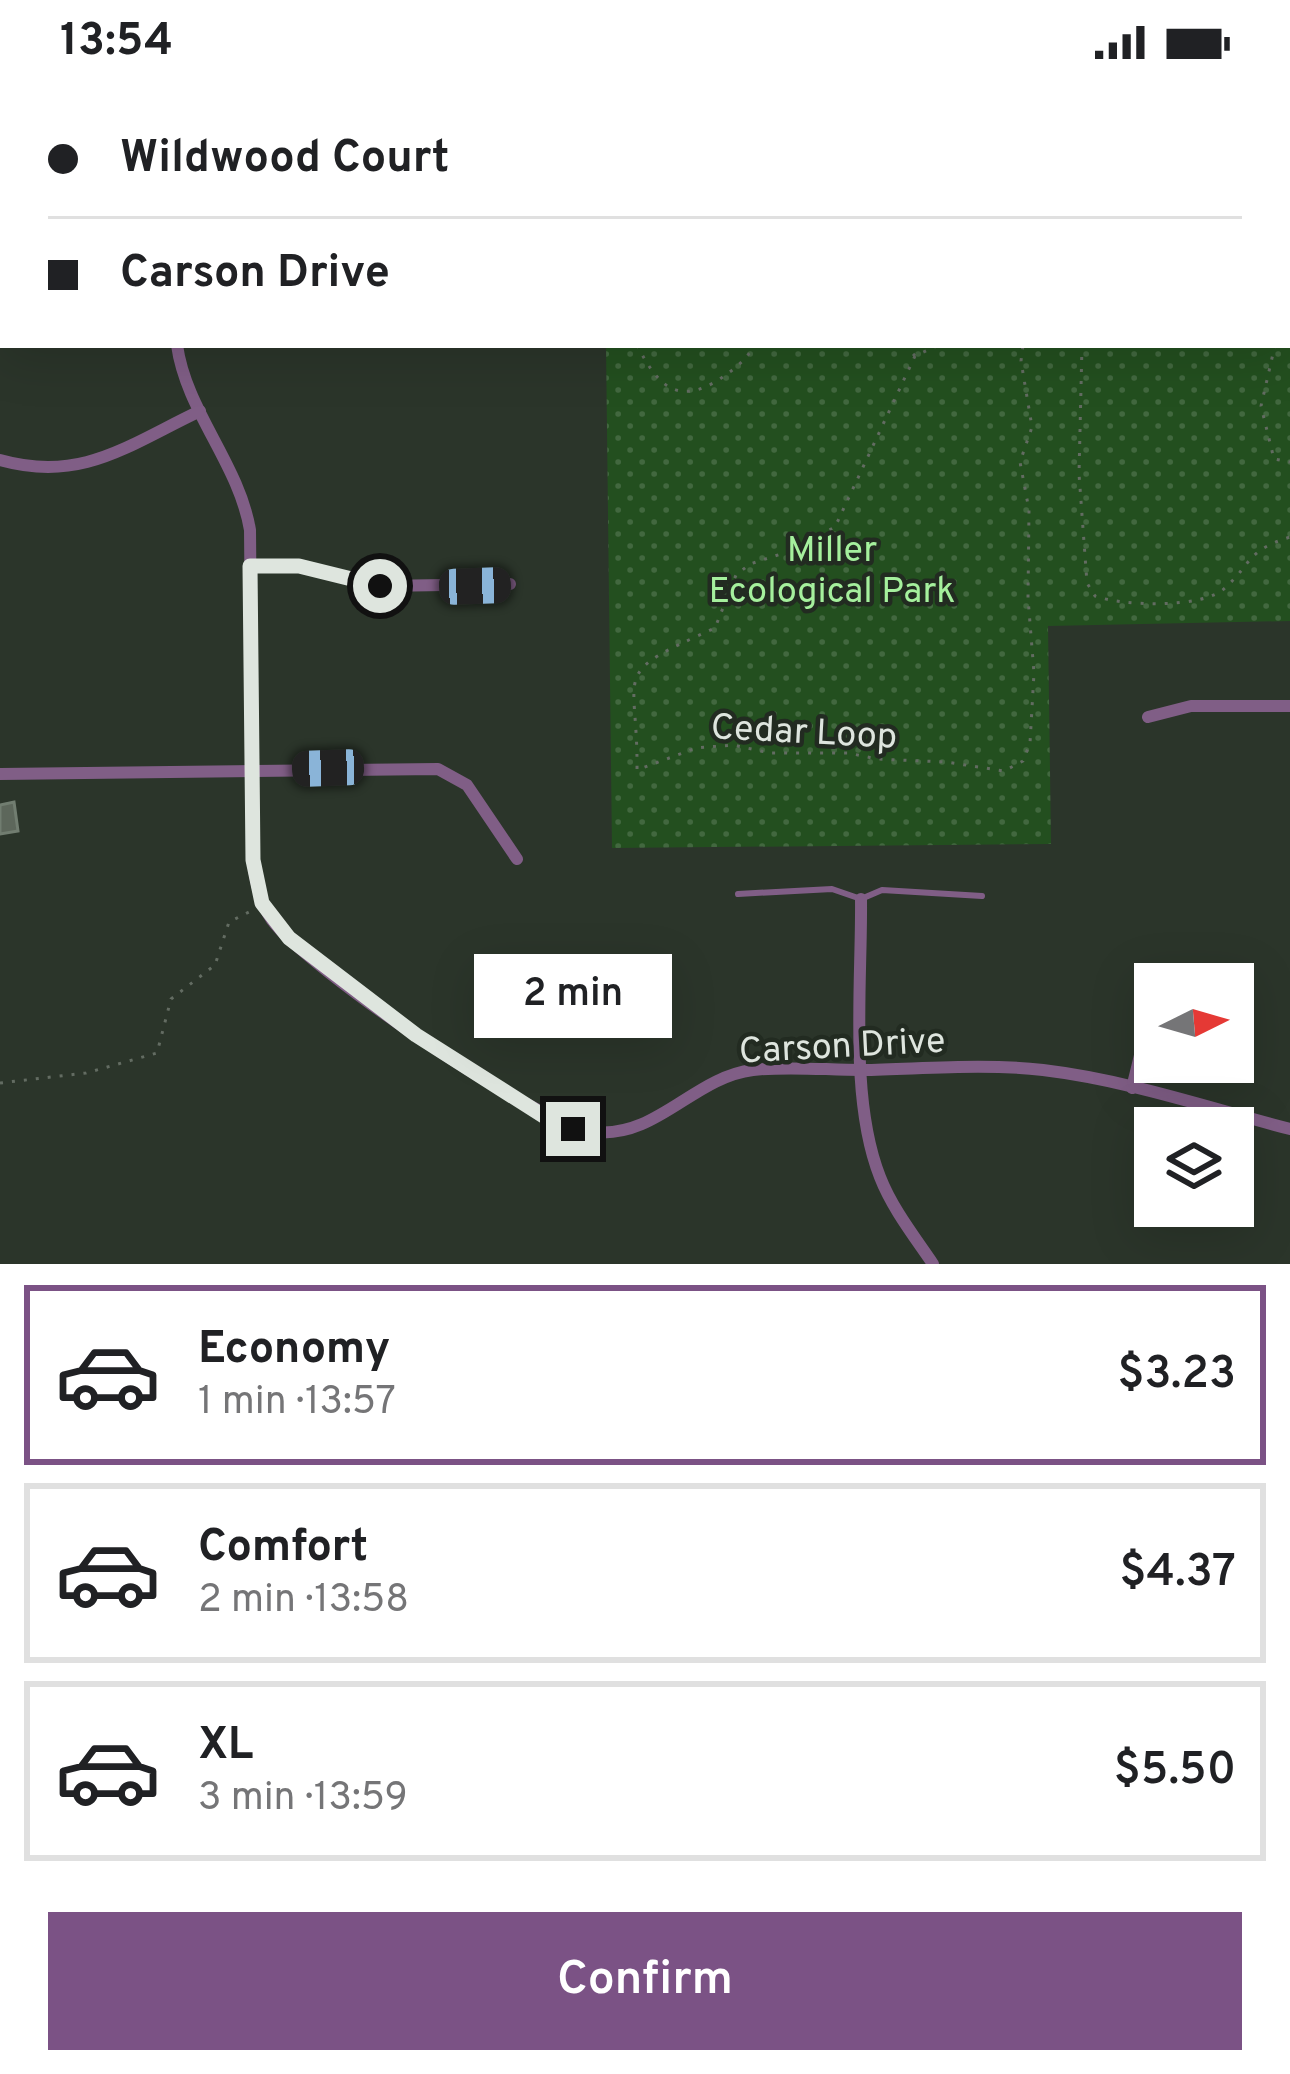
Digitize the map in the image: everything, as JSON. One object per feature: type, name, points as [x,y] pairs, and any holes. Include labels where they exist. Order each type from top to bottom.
[{"type":"street","points":[[178,348],[184,374],[247,512],[253,860],[263,905]]},
{"type":"street","points":[[0,460],[42,469],[77,466],[200,411]]},
{"type":"street","points":[[250,566],[299,566],[380,586],[510,584]]},
{"type":"street","points":[[1148,717],[1191,706],[1290,706]]},
{"type":"street","points":[[0,774],[445,770],[479,799],[517,859]]},
{"type":"street","points":[[862,899],[863,1111],[876,1168],[933,1264]]},
{"type":"street","name":"Carson Drive","points":[[263,905],[289,938],[416,1035],[545,1117],[573,1129],[610,1132],[639,1126],[714,1082],[742,1072],[1036,1070],[1132,1088],[1290,1130]]},
{"type":"street","points":[[1132,1088],[1134,1081]]},
{"type":"lane","points":[[738,894],[832,889],[862,899],[882,890],[982,896]]},
{"type":"path","points":[[639,348],[662,384],[675,391],[697,392],[745,361],[752,348]]},
{"type":"path","points":[[908,348],[915,356],[933,348]]},
{"type":"path","name":"Cedar Loop","points":[[915,356],[835,527],[736,575],[715,628],[680,641],[643,664],[630,689],[638,770],[696,748],[733,745],[770,753],[848,753],[1004,771],[1023,760],[1030,742],[1034,673],[1028,598],[1029,510],[1020,462],[1031,428],[1023,348]]},
{"type":"path","points":[[1082,348],[1078,474],[1087,583],[1095,596],[1117,604],[1213,597],[1259,547],[1290,537]]},
{"type":"path","points":[[1274,348],[1261,406],[1263,423],[1274,459],[1290,463]]},
{"type":"path","points":[[0,1083],[86,1073],[157,1053],[170,999],[215,965],[229,922],[263,905]]},
{"type":"green space","name":"Miller Ecological Park","points":[[606,348],[1290,348],[1290,621],[1048,626],[1051,844],[612,848]]},
{"type":"building","points":[[14,802],[18,831],[0,834],[0,805]]},
{"type":"route","points":[[380,586],[316,568],[250,566],[253,860],[262,903],[289,938],[358,993],[477,1075],[573,1129]]}]
